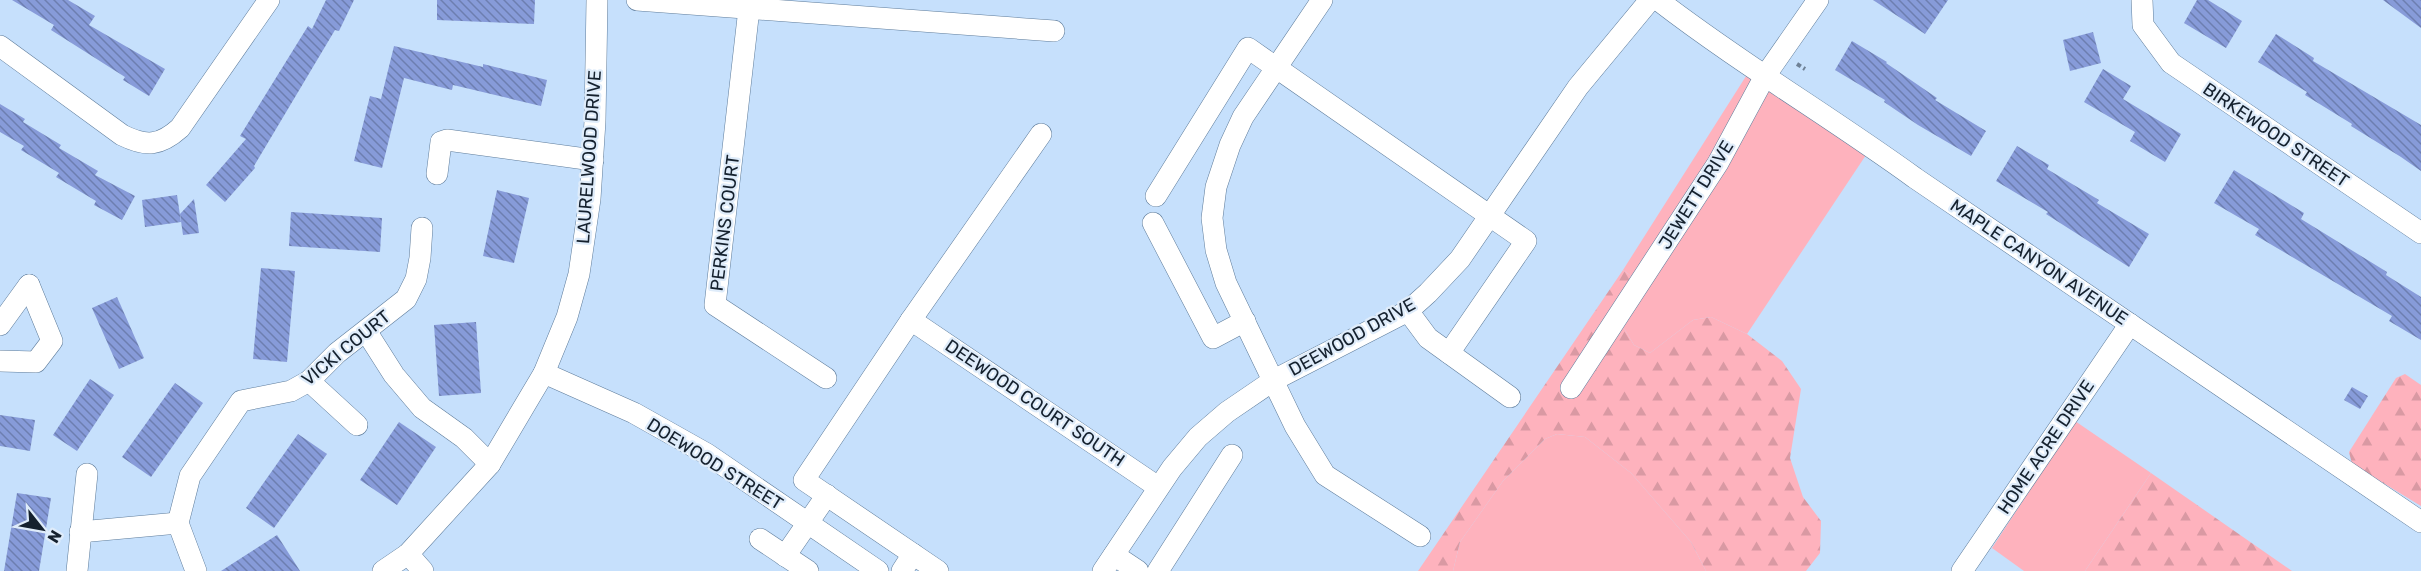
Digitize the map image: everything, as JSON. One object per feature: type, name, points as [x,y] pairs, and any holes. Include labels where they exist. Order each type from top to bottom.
[{"type":"street","points":[[0,46],[122,135],[137,142],[153,143],[168,138],[180,128],[269,0]]},
{"type":"street","name":"LAURELWOOD DRIVE","points":[[383,571],[408,554],[490,464],[544,373],[567,317],[579,274],[590,199],[596,121],[597,0]]},
{"type":"street","points":[[637,0],[750,4],[1054,31]]},
{"type":"street","points":[[1322,0],[1243,117],[1230,145],[1216,187],[1212,218],[1216,250],[1226,284],[1295,426],[1325,475],[1420,536]]},
{"type":"street","name":"DEEWOOD DRIVE","points":[[1109,563],[1158,487],[1198,437],[1227,412],[1274,380],[1407,310],[1428,293],[1460,259],[1578,87],[1650,0]]},
{"type":"street","name":"MAPLE CANYON AVENUE","points":[[1658,0],[1765,76],[2421,522]]},
{"type":"street","name":"JEWETT DRIVE","points":[[1571,388],[1718,163],[1765,76],[1818,0]]},
{"type":"street","name":"BIRKEWOOD STREET","points":[[2142,0],[2143,25],[2171,63],[2421,233]]},
{"type":"street","name":"PERKINS COURT","points":[[750,4],[715,305],[826,378]]},
{"type":"street","points":[[1156,196],[1248,48],[1526,241],[1449,353]]},
{"type":"street","points":[[938,571],[908,563],[827,495],[804,480],[911,320],[1041,134]]},
{"type":"street","points":[[437,174],[441,142],[447,140],[593,160]]},
{"type":"street","points":[[1153,223],[1213,338],[1245,321]]},
{"type":"street","name":"VICKI COURT","points":[[178,523],[190,476],[241,401],[291,391],[309,381],[337,354],[405,299],[416,279],[422,228]]},
{"type":"street","points":[[0,325],[29,285],[52,341],[36,362],[0,361]]},
{"type":"street","points":[[1407,310],[1428,338],[1510,397]]},
{"type":"street","name":"DEEWOOD COURT SOUTH","points":[[911,320],[1158,487]]},
{"type":"street","name":"HOME ACRE DRIVE","points":[[1962,571],[2130,324]]},
{"type":"street","points":[[366,331],[394,375],[422,408],[464,438],[490,464]]},
{"type":"street","name":"DOEWOOD STREET","points":[[544,373],[634,413],[686,442],[878,571]]},
{"type":"street","points":[[309,381],[357,425]]},
{"type":"street","points":[[1158,571],[1232,455]]},
{"type":"street","points":[[77,571],[87,474]]},
{"type":"street","points":[[785,556],[827,495]]},
{"type":"street","points":[[80,532],[178,523],[196,571]]},
{"type":"street","points":[[760,539],[808,571]]},
{"type":"street","points":[[408,554],[423,571]]},
{"type":"street","points":[[1109,563],[1138,571]]},
{"type":"path","points":[[1797,64],[1805,69]]},
{"type":"green space","points":[[1748,73],[1866,155],[1747,334],[1711,317],[1693,320],[1650,353],[1634,345],[1620,322],[1631,276],[1623,270]]},
{"type":"green space","points":[[1623,270],[1631,276],[1620,322],[1634,345],[1650,353],[1693,320],[1711,317],[1747,334],[1782,361],[1801,389],[1790,458],[1803,497],[1821,521],[1820,553],[1806,571],[1706,571],[1691,542],[1631,473],[1585,437],[1557,434],[1545,439],[1503,481],[1460,542],[1453,571],[1418,571]]},
{"type":"green space","points":[[2405,374],[2421,385],[2421,506],[2352,464],[2349,452],[2396,378]]},
{"type":"green space","points":[[2075,421],[2151,473],[2085,571],[2024,571],[1992,548]]},
{"type":"green space","points":[[1557,434],[1585,437],[1631,473],[1691,542],[1706,571],[1453,571],[1460,542],[1503,481],[1545,439]]},
{"type":"green space","points":[[2151,473],[2292,571],[2085,571]]},
{"type":"building","points":[[12,0],[68,0],[95,16],[89,25],[165,69],[149,96],[123,80],[125,77],[51,30],[54,25]]},
{"type":"building","points":[[326,0],[354,0],[339,31],[335,30],[254,166],[255,168],[225,202],[206,185],[246,139],[240,136],[308,26],[312,29]]},
{"type":"building","points":[[437,0],[535,0],[534,24],[437,20]]},
{"type":"building","points":[[1873,0],[1948,0],[1925,34]]},
{"type":"building","points":[[2197,0],[2208,0],[2242,21],[2226,48],[2184,23]]},
{"type":"building","points":[[2383,0],[2421,0],[2421,28]]},
{"type":"building","points":[[2093,32],[2101,63],[2070,71],[2063,40]]},
{"type":"building","points":[[2276,34],[2314,58],[2313,61],[2421,125],[2421,171],[2305,95],[2307,92],[2258,62]]},
{"type":"building","points":[[1852,41],[1887,62],[1937,98],[1935,100],[1986,131],[1971,156],[1918,125],[1884,102],[1885,100],[1835,70]]},
{"type":"building","points":[[394,46],[547,80],[541,106],[453,85],[452,90],[404,78],[382,168],[354,161],[370,96],[381,99]]},
{"type":"building","points":[[2103,69],[2131,86],[2123,99],[2181,134],[2165,162],[2130,141],[2135,132],[2084,102]]},
{"type":"building","points":[[0,104],[25,119],[23,122],[61,145],[59,148],[98,171],[95,175],[135,196],[122,220],[94,205],[96,201],[56,177],[59,173],[21,150],[24,146],[0,132]]},
{"type":"building","points":[[2017,146],[2049,165],[2047,169],[2099,200],[2097,203],[2149,234],[2129,267],[2046,214],[2048,212],[1996,181]]},
{"type":"building","points":[[2234,170],[2304,213],[2301,219],[2387,272],[2386,275],[2421,297],[2421,340],[2389,321],[2392,316],[2255,235],[2259,229],[2214,203]]},
{"type":"building","points":[[497,190],[529,198],[514,263],[483,256]]},
{"type":"building","points":[[177,195],[181,222],[145,227],[142,200]]},
{"type":"building","points":[[194,199],[199,233],[183,235],[180,214]]},
{"type":"building","points":[[291,212],[382,218],[380,252],[289,246]]},
{"type":"building","points":[[261,268],[295,271],[287,362],[253,359]]},
{"type":"building","points":[[117,297],[144,358],[119,369],[92,308]]},
{"type":"building","points":[[476,322],[481,393],[439,396],[434,325]]},
{"type":"building","points":[[90,379],[114,395],[77,451],[53,435]]},
{"type":"building","points":[[175,383],[203,403],[151,477],[122,457]]},
{"type":"building","points":[[2352,387],[2368,396],[2360,409],[2344,400]]},
{"type":"building","points":[[0,415],[35,420],[30,451],[0,446]]},
{"type":"building","points":[[399,422],[436,447],[397,505],[360,480]]},
{"type":"building","points":[[298,434],[327,454],[274,528],[246,508]]},
{"type":"building","points":[[17,493],[51,498],[39,571],[4,571]]},
{"type":"building","points":[[277,535],[300,571],[221,571]]}]
